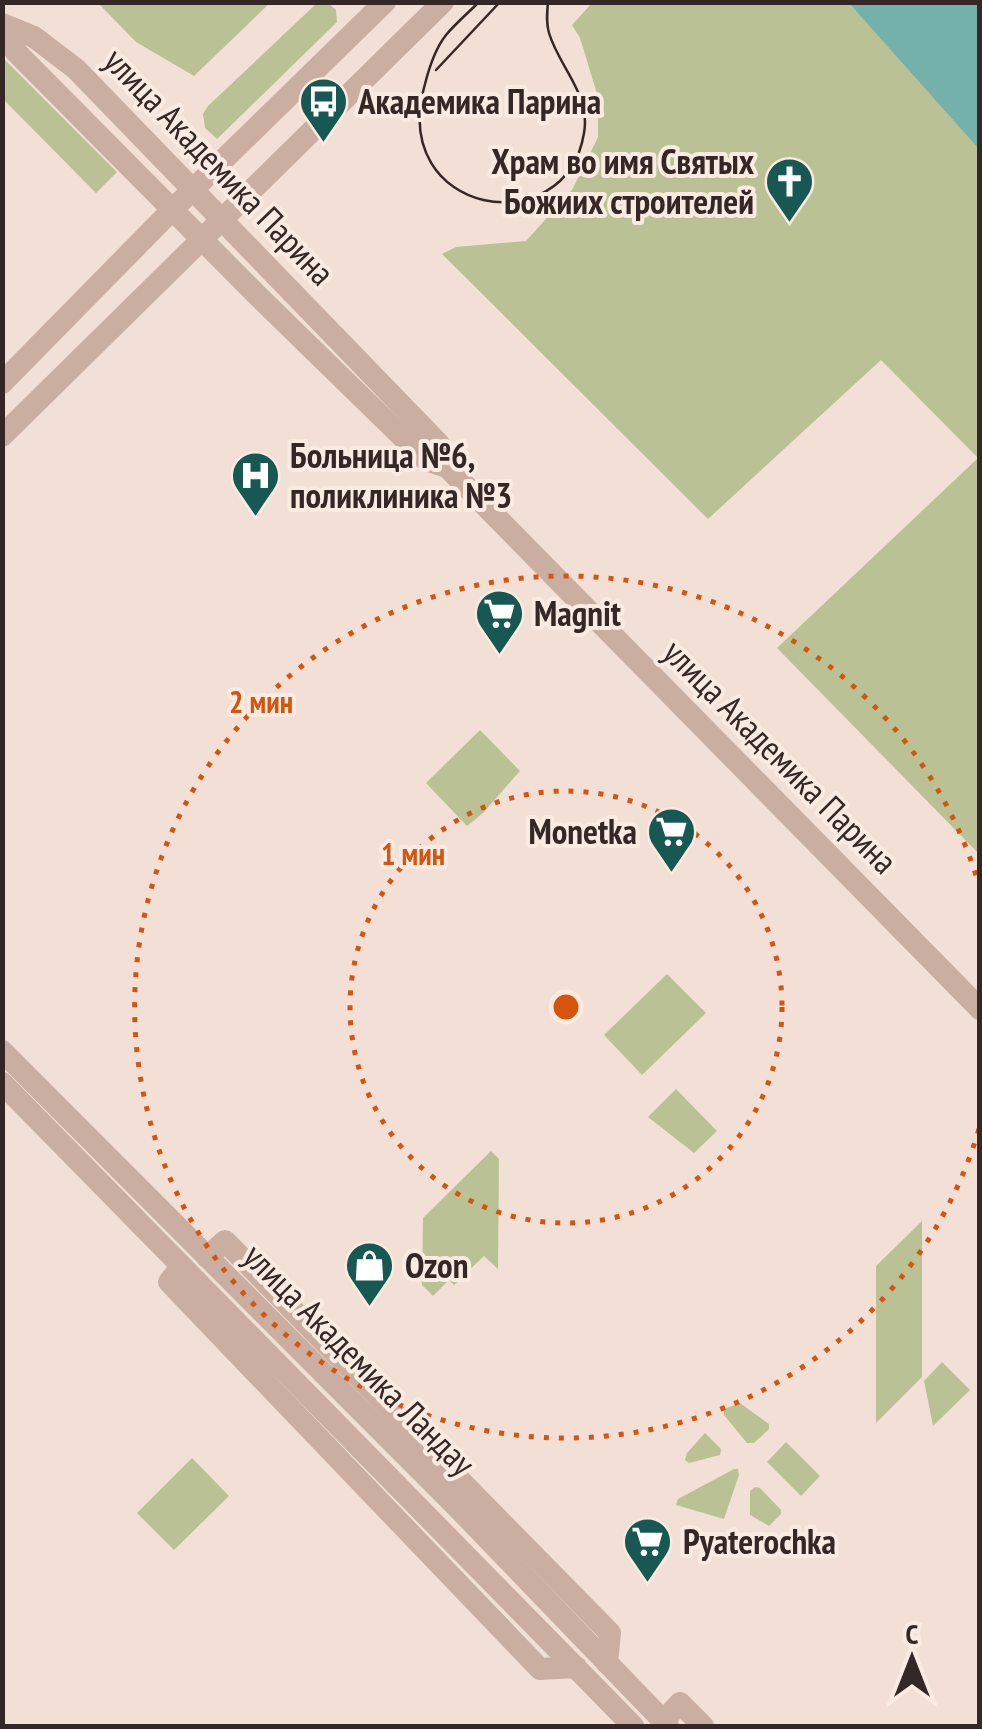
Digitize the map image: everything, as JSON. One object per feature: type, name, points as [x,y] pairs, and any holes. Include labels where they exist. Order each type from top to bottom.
[{"type":"street","points":[[2,383],[385,2]]},
{"type":"street","points":[[2,436],[443,2]]},
{"type":"street","name":"улица Академика Парина","points":[[2,24],[34,37],[76,70],[440,444],[447,467]]},
{"type":"street","name":"улица Академика Парина","points":[[2,33],[16,52],[172,210],[426,460],[447,467],[980,1009]]},
{"type":"street","name":"улица Академика Ландау","points":[[2,1051],[457,1507],[666,1724],[680,1704],[704,1726]]},
{"type":"street","name":"улица Академика Ландау","points":[[2,1083],[175,1275],[633,1726]]},
{"type":"street","points":[[207,1257],[225,1241],[610,1633],[607,1663]]},
{"type":"green space","points":[[98,3],[270,3],[194,76],[136,42]]},
{"type":"green space","points":[[317,3],[328,3],[336,10],[337,22],[217,139],[205,128],[203,114],[208,106]]},
{"type":"green space","points":[[592,3],[979,3],[979,854],[777,648],[978,458],[881,360],[708,519],[442,254],[456,247],[526,241],[572,190],[598,137],[598,97],[580,38],[572,25]]},
{"type":"green space","points":[[2,57],[117,172],[96,193],[3,99]]},
{"type":"green space","points":[[480,730],[520,771],[467,826],[426,783]]},
{"type":"green space","points":[[667,974],[706,1013],[642,1075],[604,1035]]},
{"type":"green space","points":[[676,1089],[717,1131],[694,1153],[648,1117]]},
{"type":"green space","points":[[491,1151],[499,1159],[498,1269],[484,1256],[454,1285],[449,1280],[433,1296],[422,1285],[423,1218]]},
{"type":"green space","points":[[922,1221],[922,1377],[876,1423],[876,1266]]},
{"type":"green space","points":[[942,1362],[970,1390],[933,1426],[924,1381]]},
{"type":"green space","points":[[740,1403],[769,1424],[769,1429],[754,1443],[747,1443],[724,1415],[724,1409]]},
{"type":"green space","points":[[705,1433],[721,1449],[720,1455],[689,1463],[685,1460],[687,1453]]},
{"type":"green space","points":[[786,1442],[820,1476],[801,1496],[767,1462]]},
{"type":"green space","points":[[192,1458],[229,1496],[174,1550],[137,1513]]},
{"type":"green space","points":[[738,1469],[739,1475],[724,1519],[676,1505],[678,1499]]},
{"type":"green space","points":[[755,1487],[781,1510],[769,1526],[750,1515],[750,1491]]},
{"type":"water","points":[[849,3],[979,3],[979,149]]},
{"type":"tram line","points":[[479,2],[446,35],[436,52],[425,84],[420,129],[431,163],[454,187],[484,200],[516,202],[546,191],[570,168],[584,133],[579,93],[549,33],[548,2]]},
{"type":"tram line","points":[[436,70],[500,2]]},
{"type":"place","name":"Академика Парина","points":[[323,144]]},
{"type":"place","name":"Храм во имя Святых Божиих строителей","points":[[789,224]]},
{"type":"place","name":"Больница №6, поликлиника №3","points":[[255,518]]},
{"type":"place","name":"Magnit","points":[[499,656]]},
{"type":"place","name":"Monetka","points":[[672,874]]},
{"type":"place","name":"Ozon","points":[[370,1308]]},
{"type":"place","name":"Pyaterochka","points":[[648,1584]]}]
